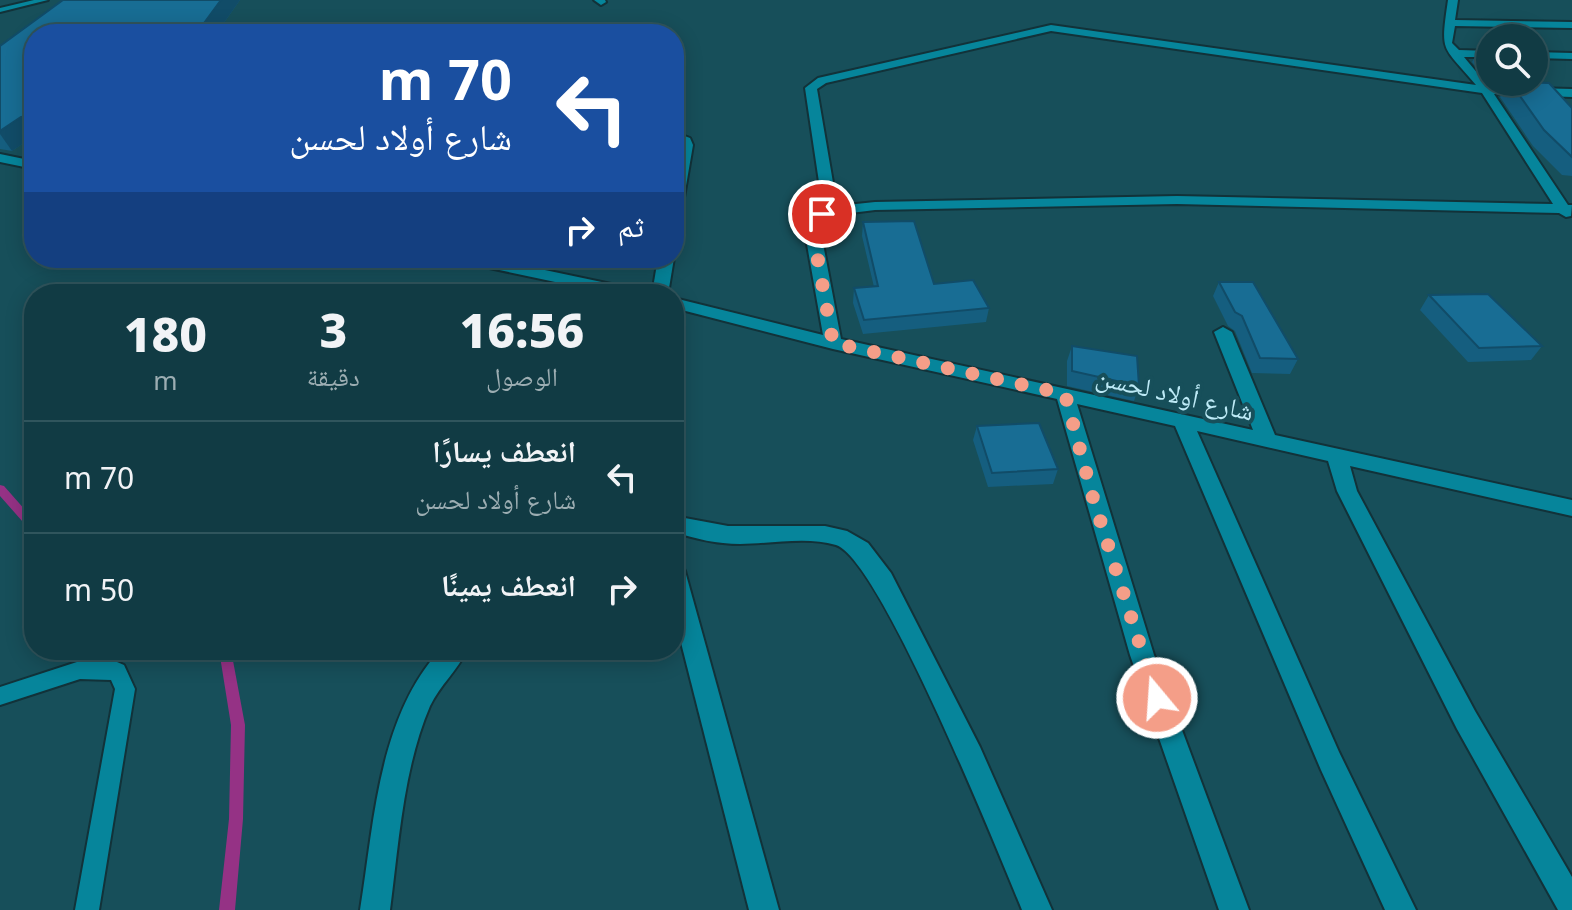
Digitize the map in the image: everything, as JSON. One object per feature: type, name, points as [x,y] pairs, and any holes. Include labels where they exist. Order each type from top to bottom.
[{"type":"street","points":[[1453,0],[1447,43],[1476,79]]},
{"type":"street","points":[[1449,23],[1572,25]]},
{"type":"street","points":[[831,211],[811,88],[822,80],[1051,28],[1476,89]]},
{"type":"street","points":[[1452,53],[1476,54]]},
{"type":"street","points":[[1548,55],[1572,56]]},
{"type":"street","points":[[1548,92],[1572,93]]},
{"type":"street","points":[[1490,96],[1567,208],[1572,223]]},
{"type":"street","points":[[0,158],[24,163]]},
{"type":"street","points":[[833,343],[813,233],[814,221],[831,211],[953,204],[1177,200],[1567,208]]},
{"type":"street","points":[[513,268],[588,284]]},
{"type":"street","name":"شارع أولاد لحسن","points":[[684,306],[833,343],[1572,508]]},
{"type":"street","points":[[1223,332],[1267,440]]},
{"type":"street","points":[[1065,394],[1093,498],[1157,698],[1234,910]]},
{"type":"street","points":[[1183,422],[1330,761],[1401,910]]},
{"type":"street","points":[[1337,456],[1347,491],[1466,720],[1572,906]]},
{"type":"street","points":[[684,527],[705,534],[830,535],[851,541],[868,557],[883,580],[971,756],[1037,910]]},
{"type":"street","points":[[684,609],[764,910]]},
{"type":"street","points":[[375,910],[394,785],[407,738],[438,665],[444,660]]},
{"type":"lane","points":[[0,10],[44,0]]},
{"type":"lane","points":[[0,696],[80,670],[117,671],[125,689],[87,910]]},
{"type":"building","points":[[63,0],[221,0],[203,24],[30,24]]},
{"type":"building","points":[[24,28],[24,117],[0,131],[0,46]]},
{"type":"building","points":[[1549,83],[1572,108],[1572,157],[1544,130],[1520,96],[1548,96]]},
{"type":"building","points":[[914,221],[934,284],[973,280],[989,308],[864,320],[854,288],[878,286],[863,222]]},
{"type":"building","points":[[1219,282],[1253,282],[1298,359],[1260,358],[1242,316],[1235,312]]},
{"type":"building","points":[[1488,294],[1542,346],[1479,348],[1429,295]]},
{"type":"building","points":[[1072,346],[1137,356],[1139,386],[1072,371]]},
{"type":"building","points":[[1039,423],[1058,469],[992,473],[977,426]]},
{"type":"waterway","points":[[0,489],[24,516]]},
{"type":"waterway","points":[[227,660],[238,725],[236,819],[227,910]]},
{"type":"route","points":[[822,214],[814,221],[813,233],[833,343],[1065,394],[1093,498],[1157,698]]}]
